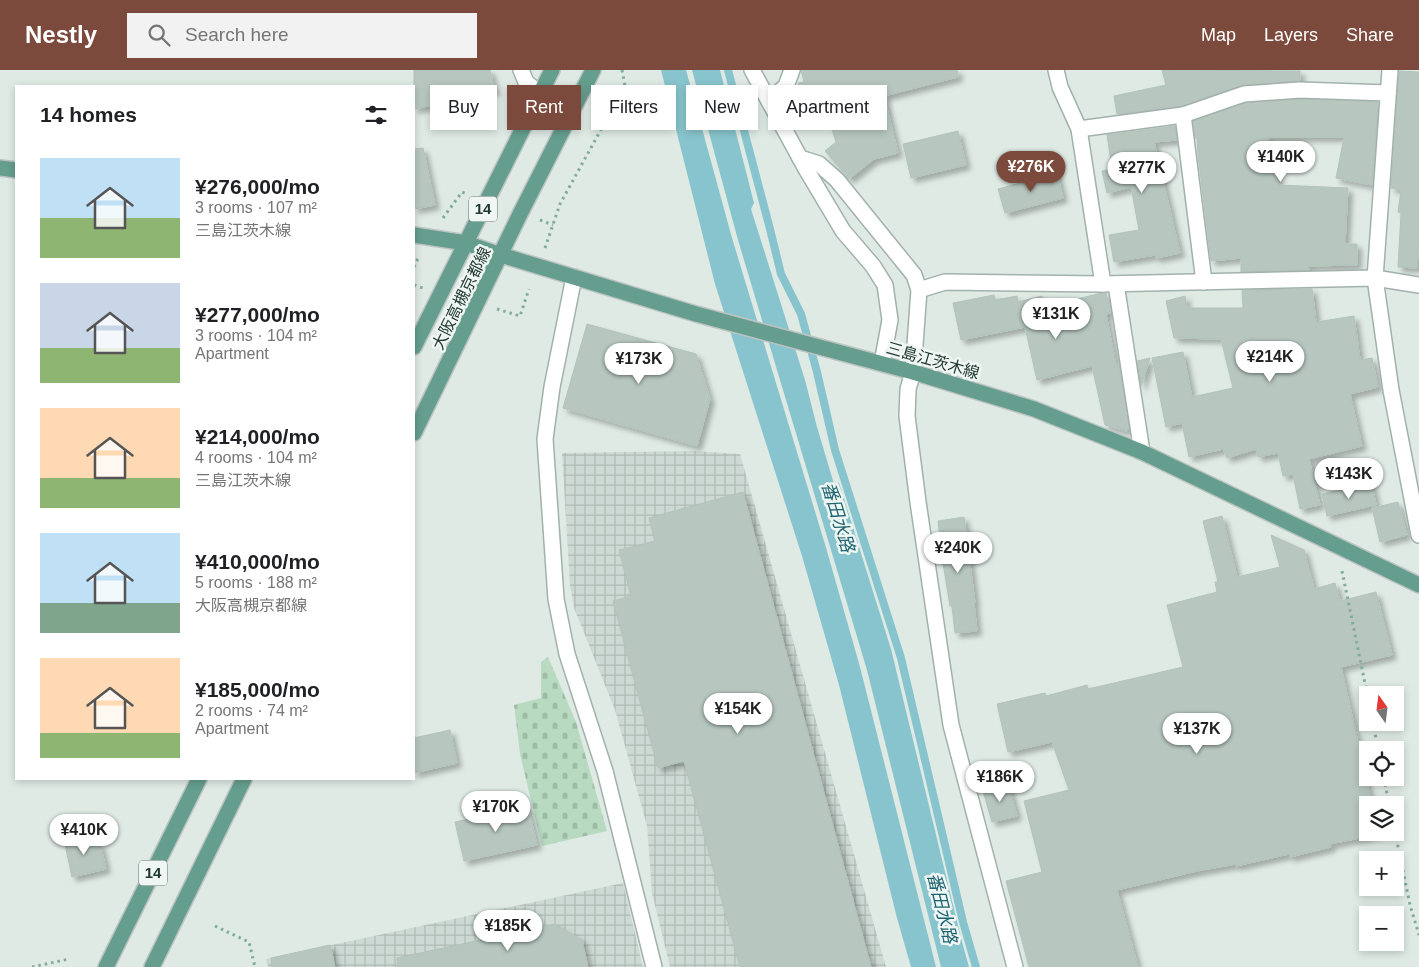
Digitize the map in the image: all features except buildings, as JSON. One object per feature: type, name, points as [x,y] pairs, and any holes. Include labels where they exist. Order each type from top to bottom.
[{"type":"main road","name":"大阪高槻京都線","points":[[544,85],[552,70]]},
{"type":"main road","name":"大阪高槻京都線","points":[[415,431],[520,214],[593,70]]},
{"type":"main road","name":"大阪高槻京都線","points":[[415,345],[522,130]]},
{"type":"main road","points":[[0,168],[15,170]]},
{"type":"main road","name":"三島江茨木線","points":[[415,235],[466,243],[696,314],[882,363],[1034,409],[1142,452],[1419,585]]},
{"type":"main road","name":"14","points":[[106,967],[199,780]]},
{"type":"main road","name":"14","points":[[152,967],[244,780]]},
{"type":"street","points":[[522,70],[526,82],[530,85]]},
{"type":"street","points":[[752,70],[768,99]]},
{"type":"street","points":[[786,85],[792,70]]},
{"type":"street","points":[[1056,70],[1060,87],[1079,129],[1142,452]]},
{"type":"street","points":[[1390,70],[1375,278],[1391,390],[1419,535]]},
{"type":"street","points":[[1079,129],[1183,116],[1244,94],[1300,90],[1388,93]]},
{"type":"street","points":[[1183,116],[1204,282]]},
{"type":"street","points":[[785,130],[843,230],[873,266],[885,285],[890,320],[882,363]]},
{"type":"street","points":[[800,158],[819,164],[837,180],[914,275],[919,290],[913,372],[908,389],[907,416],[918,502],[951,725],[1014,967]]},
{"type":"street","points":[[574,277],[552,387],[544,439],[556,599],[567,654],[605,771],[654,967]]},
{"type":"street","points":[[919,290],[945,282],[1110,284],[1375,278],[1419,284]]},
{"type":"path","points":[[545,248],[560,204],[625,86],[622,70]]},
{"type":"path","points":[[443,218],[462,192]]},
{"type":"path","points":[[536,219],[553,225]]},
{"type":"path","points":[[415,266],[418,258]]},
{"type":"path","points":[[497,309],[520,316],[529,289]]},
{"type":"path","points":[[1336,545],[1365,686]]},
{"type":"path","points":[[1397,841],[1410,905],[1419,935]]},
{"type":"path","points":[[215,926],[250,942],[254,967]]},
{"type":"path","points":[[32,967],[69,959]]},
{"type":"shaded area","points":[[694,451],[740,454],[886,967],[670,967],[652,893],[647,826],[615,710],[574,608],[570,585],[562,453]]},
{"type":"shaded area","points":[[623,883],[643,967],[268,967],[266,959]]},
{"type":"green space","points":[[548,657],[576,722],[607,831],[542,846],[520,754],[514,705],[541,698],[541,662]]},
{"type":"water","points":[[661,70],[686,70],[690,85],[686,85],[686,130],[702,130],[732,238],[827,551],[860,667],[936,967],[911,967],[839,685],[802,556],[715,284],[676,129],[676,85],[665,85]]},
{"type":"water","points":[[692,70],[720,70],[724,85],[696,85]]},
{"type":"water","name":"番田水路","points":[[708,130],[735,130],[754,203],[751,209],[805,380],[834,484],[839,483],[891,649],[969,967],[941,967],[867,670],[738,240]]},
{"type":"waterway","name":"番田水路","points":[[728,70],[781,274],[801,314],[835,450],[901,658],[963,922],[976,967]]}]
